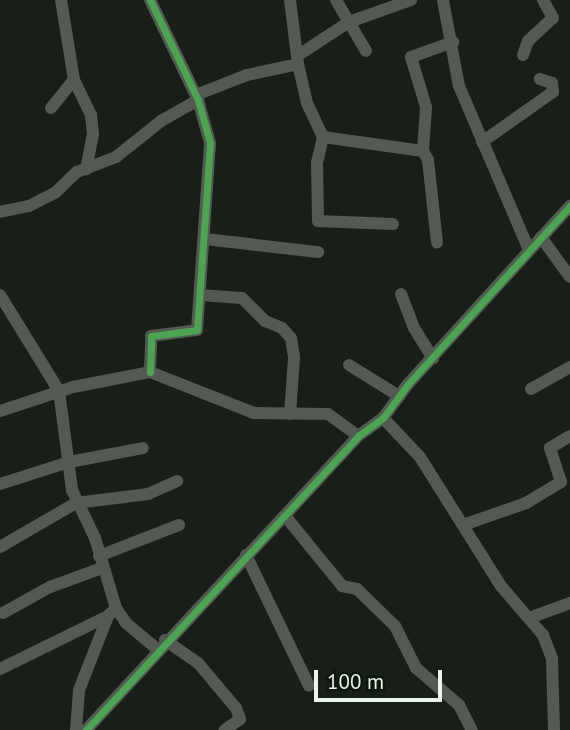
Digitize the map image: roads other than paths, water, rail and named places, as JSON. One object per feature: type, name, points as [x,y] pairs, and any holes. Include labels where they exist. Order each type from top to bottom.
[{"type":"street","points":[[61,0],[74,80],[91,116],[93,134],[86,169]]},
{"type":"street","points":[[150,0],[197,97],[210,143],[197,330],[151,336],[150,372]]},
{"type":"street","points":[[290,0],[297,60],[307,103],[323,136],[317,162],[318,221],[393,224]]},
{"type":"street","points":[[336,0],[366,51]]},
{"type":"street","points":[[0,212],[37,202],[86,169],[116,157],[161,121],[197,97],[247,75],[297,60],[349,22],[411,0]]},
{"type":"street","points":[[443,0],[453,42],[459,86],[529,250]]},
{"type":"street","points":[[523,55],[528,41],[553,18],[543,0]]},
{"type":"street","points":[[437,243],[428,160],[424,151],[426,107],[411,57],[453,42]]},
{"type":"street","points":[[482,142],[553,92],[552,83],[540,79]]},
{"type":"street","points":[[51,108],[74,80]]},
{"type":"street","points":[[323,136],[424,151]]},
{"type":"street","points":[[86,730],[132,684],[161,644],[286,517],[358,436],[383,418],[399,396],[570,206]]},
{"type":"street","points":[[541,237],[570,278]]},
{"type":"street","points":[[205,239],[318,251]]},
{"type":"street","points":[[401,294],[414,328],[433,358]]},
{"type":"street","points":[[0,295],[60,391],[76,503],[95,538],[112,612],[79,691],[76,730]]},
{"type":"street","points":[[200,295],[242,298],[291,338],[295,358],[290,414]]},
{"type":"street","points":[[349,365],[399,396]]},
{"type":"street","points":[[531,389],[570,367]]},
{"type":"street","points":[[0,411],[60,391],[150,372],[254,413],[328,414],[358,436]]},
{"type":"street","points":[[383,418],[420,457],[501,586],[543,635],[552,659],[554,730]]},
{"type":"street","points":[[463,525],[526,503],[557,485],[563,477],[550,448],[570,436]]},
{"type":"street","points":[[0,484],[69,462],[143,448]]},
{"type":"street","points":[[0,547],[76,503],[148,494],[177,481]]},
{"type":"street","points":[[286,517],[342,586],[357,589],[396,626],[416,668],[459,705],[472,730]]},
{"type":"street","points":[[3,613],[50,587],[180,525]]},
{"type":"street","points":[[246,555],[309,686]]},
{"type":"street","points":[[529,618],[570,603]]},
{"type":"street","points":[[112,612],[161,644],[198,663],[236,708],[240,719],[225,730]]},
{"type":"street","points":[[0,669],[112,612]]}]
